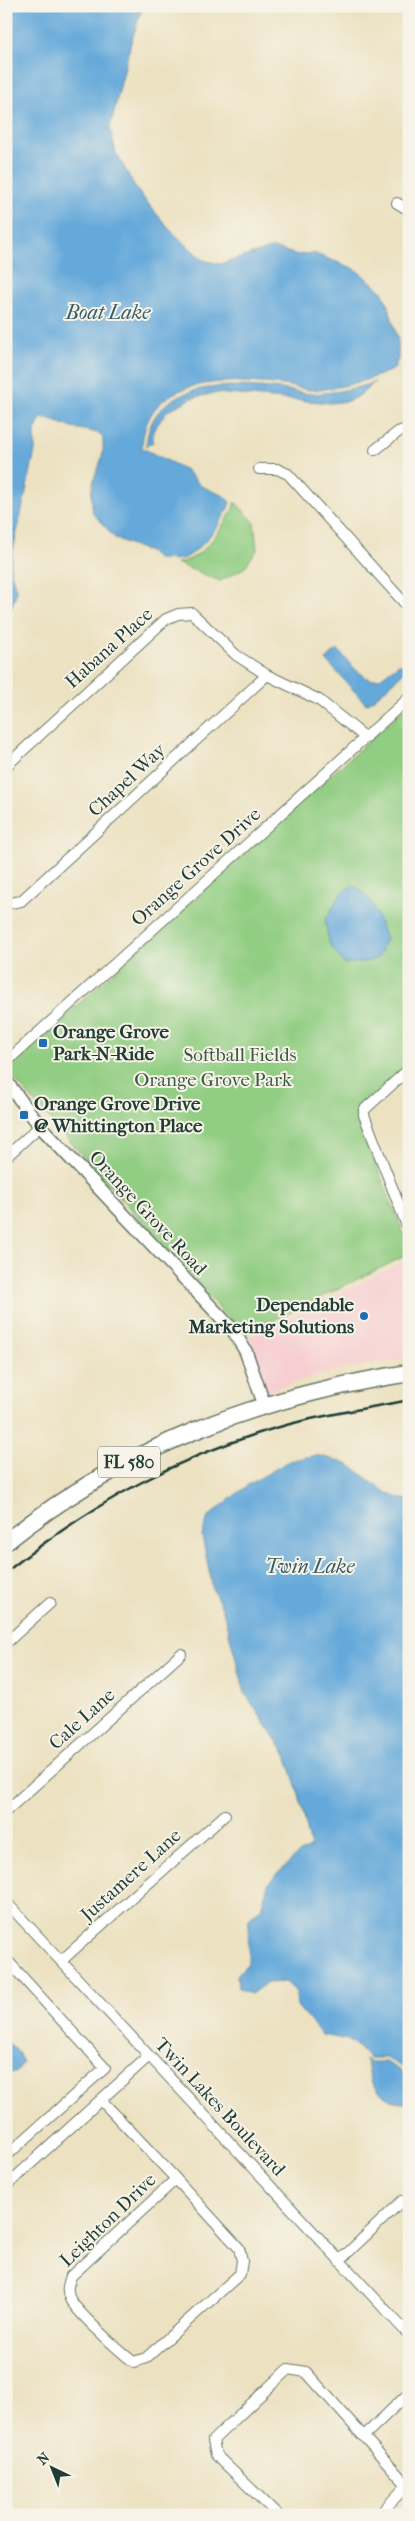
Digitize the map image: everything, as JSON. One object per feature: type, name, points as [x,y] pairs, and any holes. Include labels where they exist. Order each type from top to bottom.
[{"type":"main road","name":"FL 580","points":[[6,1542],[74,1493],[167,1442],[264,1404],[316,1390],[409,1373]]},
{"type":"street","points":[[397,203],[409,210]]},
{"type":"street","points":[[376,450],[398,432],[409,428]]},
{"type":"street","points":[[259,469],[277,469],[288,474],[409,608]]},
{"type":"street","name":"Habana Place","points":[[6,766],[166,620],[178,614],[192,613],[236,655],[267,675],[319,700],[366,738]]},
{"type":"street","name":"Chapel Way","points":[[6,904],[21,901],[267,675]]},
{"type":"street","name":"Orange Grove Drive","points":[[6,1062],[408,702]]},
{"type":"street","points":[[409,1068],[364,1110],[364,1116],[409,1231]]},
{"type":"street","name":"Orange Grove Road","points":[[6,1081],[40,1126],[233,1330],[246,1352],[264,1404]]},
{"type":"street","points":[[6,1157],[40,1126]]},
{"type":"street","points":[[6,1643],[50,1603]]},
{"type":"street","name":"Cale Lane","points":[[6,1811],[181,1654]]},
{"type":"street","name":"Justamere Lane","points":[[61,1960],[225,1815]]},
{"type":"street","name":"Twin Lakes Boulevard","points":[[6,1902],[409,2335]]},
{"type":"street","points":[[6,1959],[105,2068],[7,2154]]},
{"type":"street","points":[[6,2186],[102,2101],[149,2056]]},
{"type":"street","name":"Leighton Drive","points":[[102,2101],[176,2179],[239,2248],[242,2261],[240,2274],[146,2358],[134,2362],[122,2354],[70,2300],[67,2287],[71,2276],[176,2179]]},
{"type":"street","points":[[339,2261],[402,2201]]},
{"type":"street","points":[[278,2515],[216,2455],[213,2440],[288,2369],[306,2372],[406,2485],[379,2515]]},
{"type":"street","points":[[364,2436],[409,2393]]},
{"type":"shaded area","points":[[409,1259],[409,1358],[334,1370],[265,1392],[244,1340]]},
{"type":"green space","points":[[235,502],[254,522],[257,550],[244,568],[220,581],[176,563],[186,561],[202,551],[216,535],[233,510]]},
{"type":"green space","name":"Orange Grove Park","points":[[404,709],[409,714],[409,1066],[356,1115],[409,1247],[409,1254],[243,1335],[6,1070]]},
{"type":"water","name":"Boat Lake","points":[[6,6],[143,6],[131,42],[110,128],[116,153],[137,190],[169,229],[203,260],[220,264],[273,248],[298,255],[313,253],[355,269],[381,290],[388,304],[398,341],[398,359],[394,369],[342,386],[310,390],[262,383],[215,383],[193,386],[174,394],[158,406],[147,424],[142,448],[186,470],[201,486],[224,496],[230,502],[224,516],[212,533],[198,548],[182,559],[157,559],[149,552],[115,538],[93,513],[92,489],[102,457],[102,435],[41,418],[35,431],[35,451],[12,555],[10,570],[17,592],[6,621]]},
{"type":"water","points":[[375,382],[359,396],[348,401],[331,403],[215,393],[192,398],[167,411],[153,431],[153,442],[146,446],[151,424],[162,408],[178,397],[197,390],[240,386],[281,389],[312,394],[360,387]]},
{"type":"water","points":[[336,651],[339,651],[356,670],[370,680],[380,678],[399,664],[408,665],[394,682],[366,704],[326,660]]},
{"type":"water","points":[[353,885],[370,902],[386,938],[379,957],[370,961],[344,964],[329,943],[325,920],[342,893]]},
{"type":"water","name":"Twin Lake","points":[[316,1455],[345,1463],[392,1496],[409,1500],[409,2071],[386,2058],[369,2058],[350,2040],[322,2035],[297,2006],[296,1992],[286,1982],[266,1983],[251,1994],[238,1988],[237,1975],[248,1963],[249,1919],[261,1908],[269,1882],[298,1854],[311,1847],[299,1795],[286,1755],[245,1693],[222,1607],[213,1590],[202,1536],[208,1517],[248,1485],[289,1461]]},
{"type":"water","points":[[6,2040],[18,2052],[23,2063],[17,2071],[6,2075]]},
{"type":"water","points":[[364,2058],[370,2062],[386,2062],[409,2076],[409,2104],[397,2102],[385,2096],[376,2088],[370,2078],[368,2065]]},
{"type":"railway","points":[[6,1572],[39,1547],[106,1502],[176,1465],[250,1436],[290,1424],[409,1400]]},
{"type":"place","name":"Orange Grove Park-N-Ride","points":[[43,1043]]},
{"type":"place","name":"Orange Grove Drive @ Whittington Place","points":[[24,1115]]},
{"type":"place","name":"Dependable Marketing Solutions","points":[[364,1316]]},
{"type":"park label","name":"Softball Fields","points":[[240,1055]]}]
